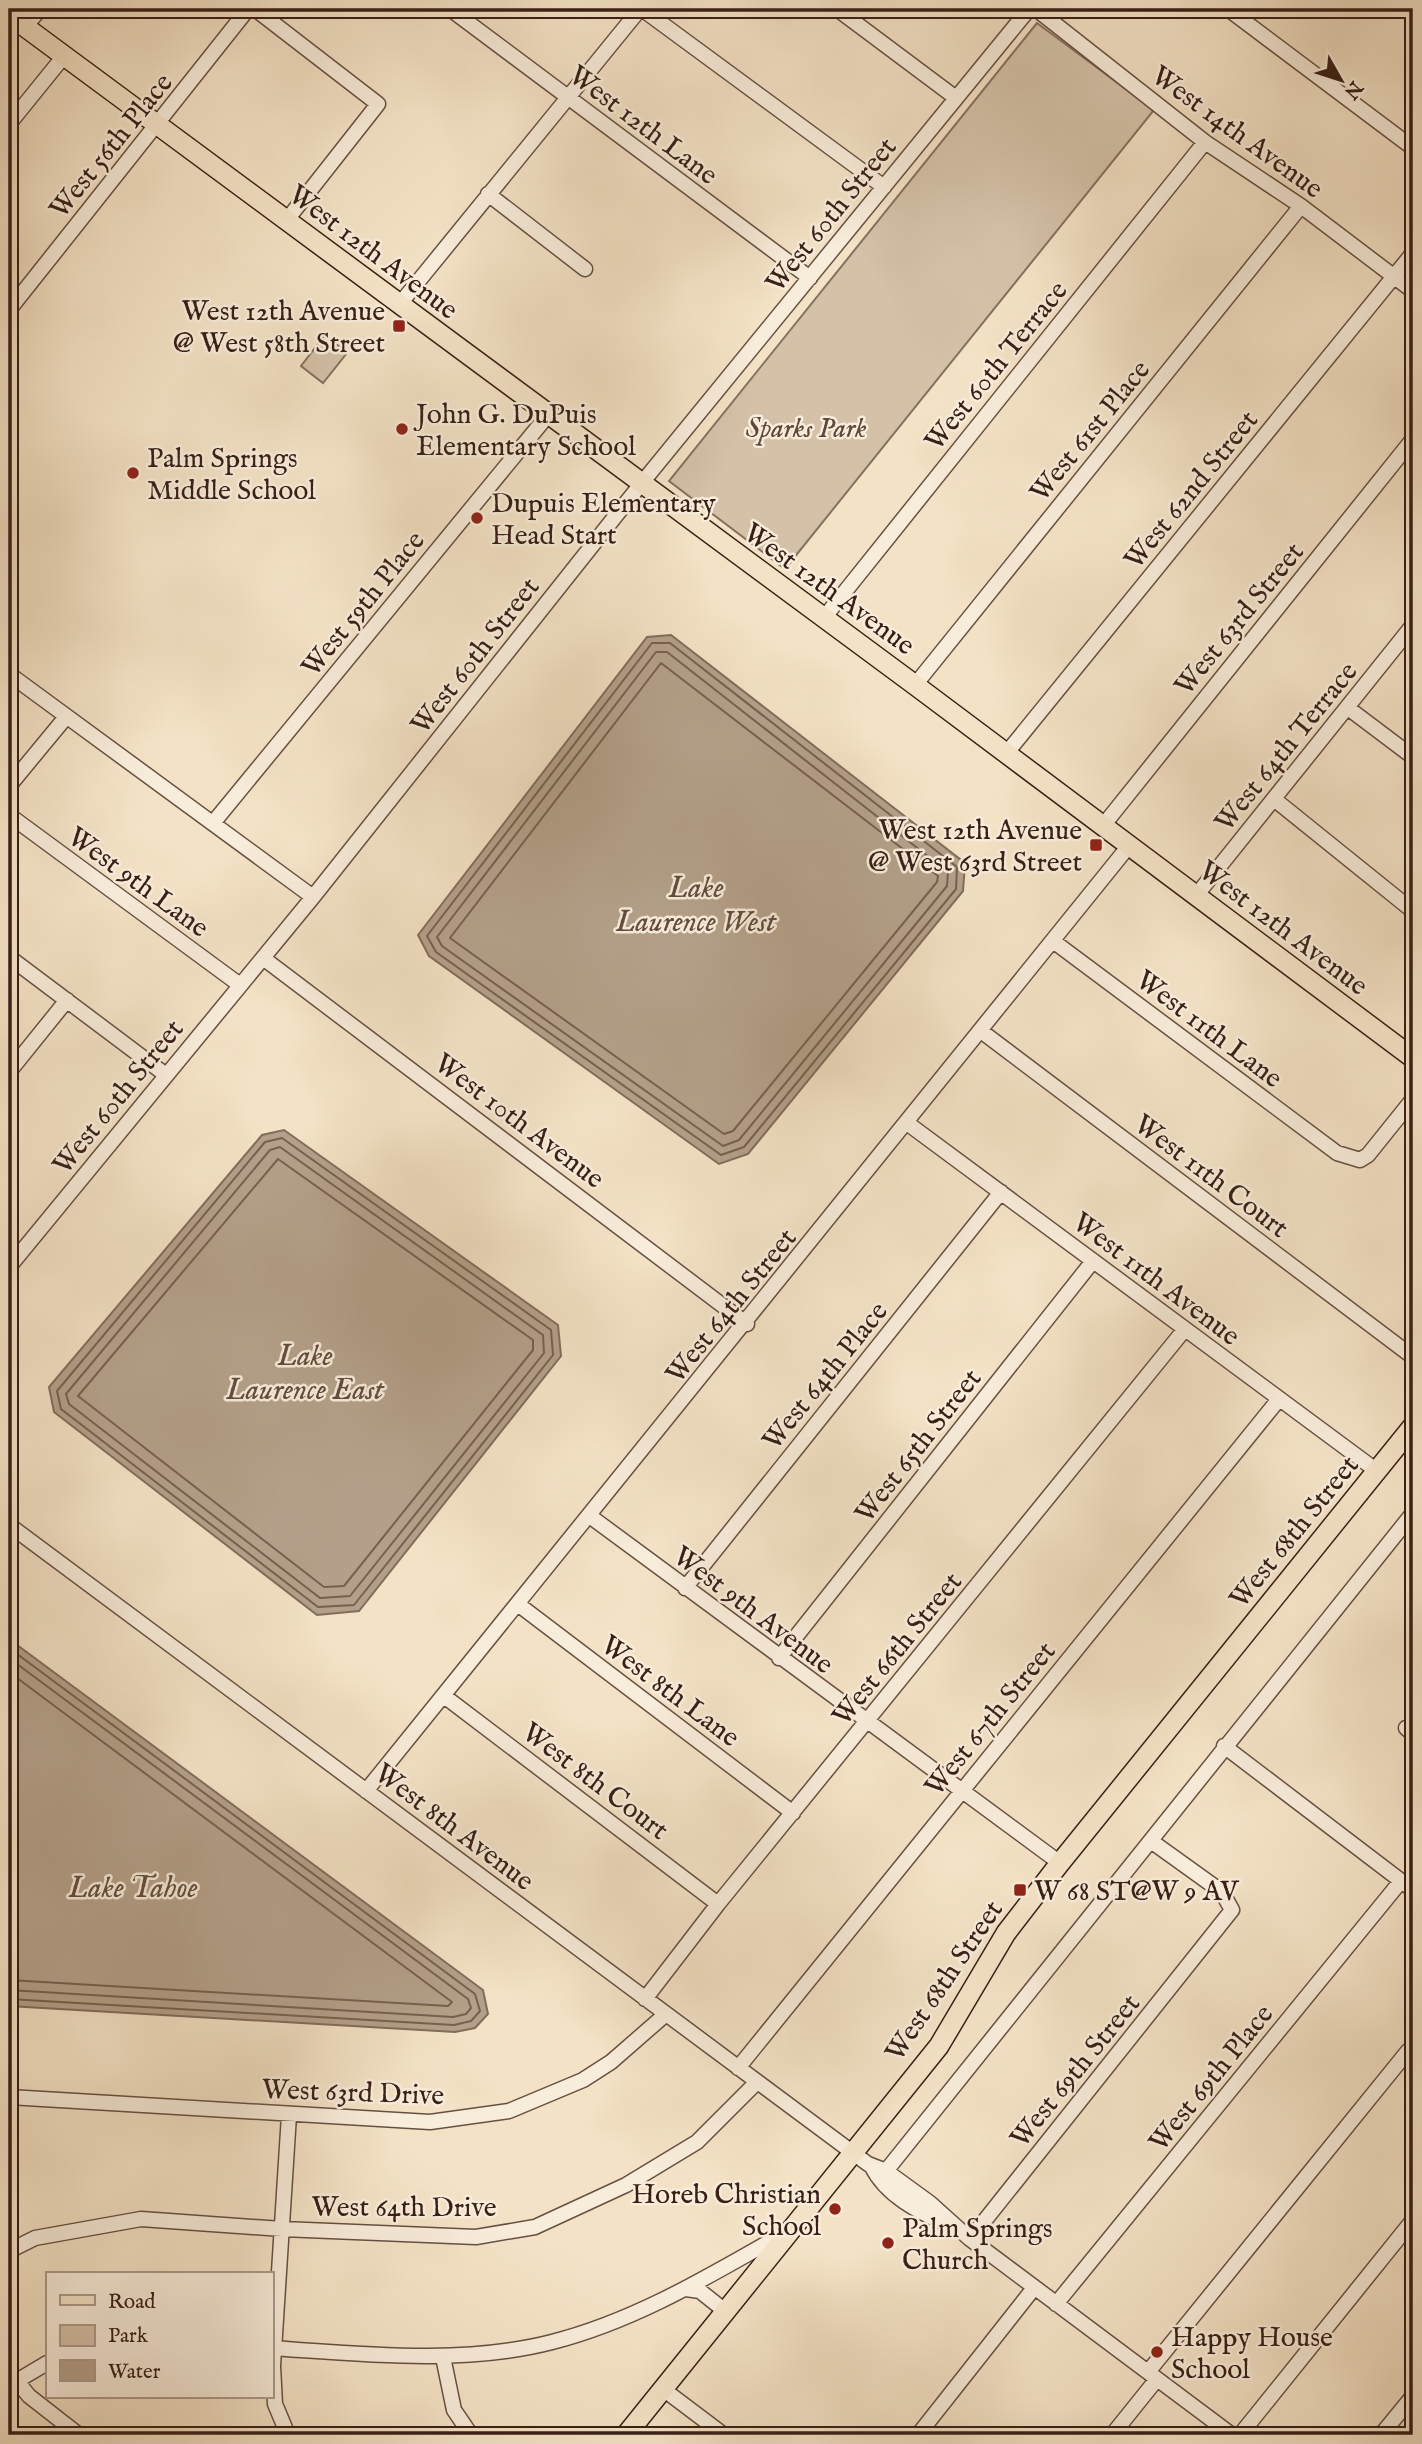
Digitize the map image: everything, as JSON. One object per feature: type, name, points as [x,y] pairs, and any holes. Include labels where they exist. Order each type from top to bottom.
[{"type":"main road","name":"West 12th Avenue","points":[[9,15],[915,685],[1413,1058]]},
{"type":"main road","name":"West 68th Street","points":[[626,2435],[939,2046],[1006,1933],[1060,1863],[1413,1426]]},
{"type":"street","points":[[25,27],[40,9]]},
{"type":"street","name":"West 56th Place","points":[[9,310],[158,126],[248,9]]},
{"type":"street","points":[[255,9],[378,104],[286,221]]},
{"type":"street","name":"West 12th Lane","points":[[450,9],[810,278]]},
{"type":"street","points":[[399,305],[565,96],[641,9],[884,187]]},
{"type":"street","points":[[837,9],[956,98]]},
{"type":"street","name":"West 60th Street","points":[[9,1267],[313,897],[641,484],[1029,9]]},
{"type":"street","name":"West 14th Avenue","points":[[1036,9],[1205,142],[1301,206],[1413,291]]},
{"type":"street","points":[[1228,9],[1413,148]]},
{"type":"street","points":[[9,124],[64,56]]},
{"type":"street","name":"West 60th Terrace","points":[[823,619],[1205,142]]},
{"type":"street","points":[[488,194],[584,269]]},
{"type":"street","name":"West 61st Place","points":[[915,685],[1301,206]]},
{"type":"street","name":"West 62nd Street","points":[[1005,755],[1413,253]]},
{"type":"street","name":"West 59th Place","points":[[213,823],[548,415]]},
{"type":"street","name":"West 63rd Street","points":[[1102,827],[1413,439]]},
{"type":"street","name":"West 64th Terrace","points":[[1195,897],[1413,625]]},
{"type":"street","points":[[9,674],[313,897]]},
{"type":"street","points":[[1348,708],[1413,757]]},
{"type":"street","points":[[9,786],[66,717]]},
{"type":"street","points":[[1274,799],[1413,911]]},
{"type":"street","name":"West 9th Lane","points":[[9,815],[240,985]]},
{"type":"street","name":"West 64th Street","points":[[366,1791],[747,1324],[1128,847]]},
{"type":"street","name":"West 11th Lane","points":[[1053,941],[1337,1153],[1360,1160],[1368,1155],[1413,1099]]},
{"type":"street","points":[[9,957],[166,1074]]},
{"type":"street","name":"West 10th Avenue","points":[[263,958],[747,1324]]},
{"type":"street","points":[[9,1072],[67,1000]]},
{"type":"street","name":"West 11th Court","points":[[981,1031],[1413,1357]]},
{"type":"street","name":"West 11th Avenue","points":[[907,1123],[1377,1471]]},
{"type":"street","name":"West 64th Place","points":[[685,1588],[1000,1192]]},
{"type":"street","name":"West 65th Street","points":[[779,1658],[1093,1261]]},
{"type":"street","name":"West 66th Street","points":[[645,1999],[1185,1329]]},
{"type":"street","name":"West 67th Street","points":[[738,2068],[1279,1399]]},
{"type":"street","points":[[879,2169],[1151,1840],[1413,1513]]},
{"type":"street","name":"West 9th Avenue","points":[[590,1517],[866,1723],[1060,1863]]},
{"type":"street","name":"West 8th Avenue","points":[[9,1525],[852,2153],[930,2203],[970,2239],[1233,2435]]},
{"type":"street","name":"West 8th Lane","points":[[519,1605],[793,1813]]},
{"type":"street","name":"West 8th Court","points":[[444,1696],[719,1904]]},
{"type":"street","points":[[1224,1746],[1407,1885]]},
{"type":"street","name":"West 69th Street","points":[[970,2239],[1217,1933],[1232,1910],[1222,1892],[1151,1840]]},
{"type":"street","name":"West 69th Place","points":[[1056,2304],[1407,1885]]},
{"type":"street","name":"West 63rd Drive","points":[[9,2097],[430,2122],[509,2111],[583,2080],[611,2062],[666,2014]]},
{"type":"street","points":[[1112,2435],[1152,2376],[1313,2167],[1408,2051],[1413,2050]]},
{"type":"street","name":"West 64th Drive","points":[[9,2250],[34,2238],[141,2219],[282,2230],[477,2237],[535,2227],[626,2185],[697,2142],[757,2082]]},
{"type":"street","points":[[288,2435],[275,2404],[274,2349],[289,2115]]},
{"type":"street","points":[[1240,2435],[1413,2220]]},
{"type":"street","points":[[274,2349],[443,2357],[551,2342],[637,2313],[686,2289],[789,2231]]},
{"type":"street","points":[[918,2435],[1034,2288]]},
{"type":"street","points":[[686,2289],[700,2291],[726,2311]]},
{"type":"street","points":[[443,2357],[454,2410],[471,2435]]},
{"type":"street","points":[[46,2364],[12,2383],[79,2435]]},
{"type":"street","points":[[663,2389],[724,2435]]},
{"type":"street","points":[[1381,2435],[1413,2396]]},
{"type":"green space","name":"Sparks Park","points":[[1037,23],[1154,110],[785,569],[669,481]]},
{"type":"green space","points":[[325,335],[347,353],[323,383],[301,366]]},
{"type":"water","name":"Lake Laurence West","points":[[671,635],[965,863],[963,891],[748,1154],[719,1164],[429,956],[418,935],[647,637]]},
{"type":"water","name":"Lake Laurence East","points":[[284,1130],[558,1325],[561,1356],[359,1611],[317,1615],[54,1412],[49,1387],[262,1135]]},
{"type":"water","name":"Lake Tahoe","points":[[9,1639],[483,1990],[488,2014],[475,2028],[455,2032],[9,2006]]},
{"type":"place","name":"West 12th Avenue @ West 58th Street","points":[[399,326]]},
{"type":"place","name":"John G. DuPuis Elementary School","points":[[402,429]]},
{"type":"place","name":"Palm Springs Middle School","points":[[133,473]]},
{"type":"place","name":"Dupuis Elementary Head Start","points":[[477,518]]},
{"type":"place","name":"West 12th Avenue @ West 63rd Street","points":[[1096,845]]},
{"type":"place","name":"W 68 ST@W 9 AV","points":[[1020,1890]]},
{"type":"place","name":"Horeb Christian School","points":[[835,2209]]},
{"type":"place","name":"Palm Springs Church","points":[[888,2243]]},
{"type":"place","name":"Happy House School","points":[[1157,2352]]}]
